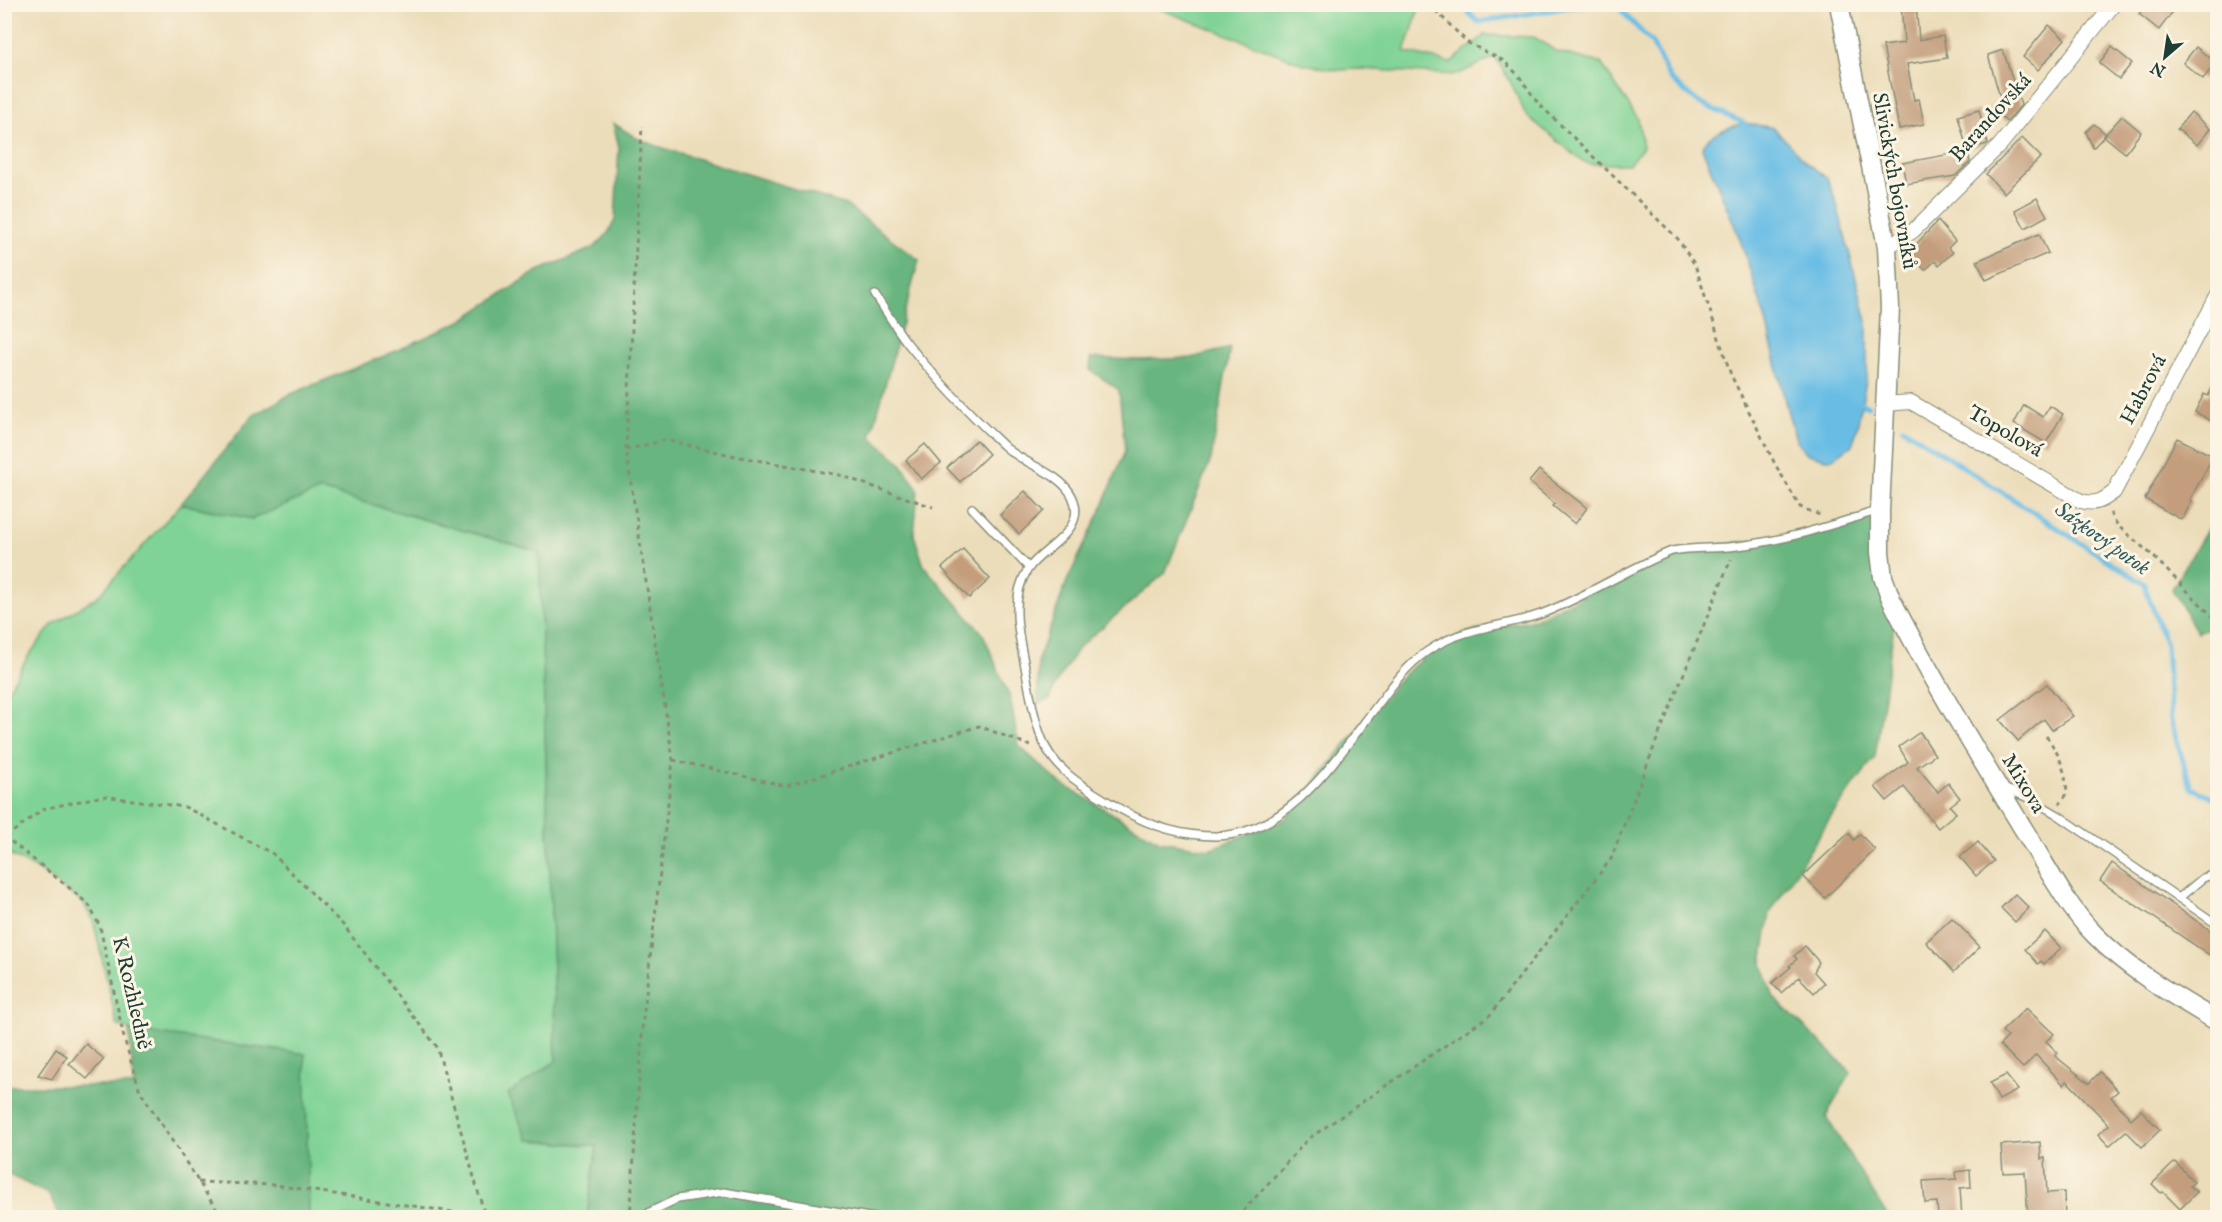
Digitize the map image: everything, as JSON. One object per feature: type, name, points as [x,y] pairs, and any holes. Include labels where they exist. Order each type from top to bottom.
[{"type":"street","name":"Slivických bojovníků","points":[[1839,4],[1887,248],[1890,308],[1880,510]]},
{"type":"street","name":"Barandovská","points":[[1887,248],[1913,231],[2000,144],[2114,4]]},
{"type":"street","name":"Habrová","points":[[2102,501],[2114,492],[2217,295]]},
{"type":"street","name":"Topolová","points":[[1885,404],[1911,402],[2081,501],[2093,504],[2102,501]]},
{"type":"street","name":"Mixova","points":[[1880,510],[1880,552],[1883,577],[1891,599],[1998,786],[2070,903],[2093,934],[2120,958],[2217,1022]]},
{"type":"lane","points":[[875,295],[907,343],[946,387],[1007,449],[1061,483],[1072,496],[1075,512],[1071,525],[1064,537],[1029,568],[1019,592],[1017,624],[1034,714],[1042,741],[1057,764],[1079,783],[1131,815],[1165,830],[1194,836],[1224,836],[1249,831],[1270,822],[1287,811],[1317,782],[1398,678],[1431,649],[1450,638],[1472,630],[1541,613],[1672,551],[1691,547],[1736,546],[1803,533],[1880,510]]},
{"type":"lane","points":[[972,508],[1029,568]]},
{"type":"lane","points":[[1998,786],[2029,798],[2054,812],[2217,925]]},
{"type":"lane","points":[[2179,898],[2203,878],[2217,873]]},
{"type":"lane","points":[[645,1218],[650,1212],[677,1199],[724,1192],[876,1218]]},
{"type":"path","points":[[1429,4],[1468,44],[1504,61],[1519,76],[1538,103],[1678,239],[1695,265],[1731,375],[1775,464],[1800,507],[1840,522]]},
{"type":"path","points":[[630,1218],[643,1019],[673,760],[626,450],[642,126]]},
{"type":"path","points":[[626,450],[665,440],[740,457],[839,475],[933,507]]},
{"type":"path","points":[[2102,501],[2118,526],[2152,555],[2217,622]]},
{"type":"path","points":[[1237,1218],[1308,1139],[1490,1015],[1611,859],[1736,546]]},
{"type":"path","points":[[673,760],[786,786],[979,726],[1035,748]]},
{"type":"path","points":[[2046,736],[2056,749],[2066,774],[2067,794],[2054,812]]},
{"type":"path","points":[[5,837],[44,810],[103,796],[185,807],[273,854],[343,925],[437,1047],[485,1216]]},
{"type":"path","name":"K Rozhledně","points":[[5,837],[89,905],[100,927],[124,1038],[140,1091],[222,1218]]},
{"type":"path","points":[[198,1182],[274,1185],[492,1218]]},
{"type":"green space","points":[[1149,5],[1420,5],[1405,52],[1450,63],[1485,35],[1534,37],[1557,52],[1601,63],[1638,119],[1643,147],[1629,164],[1589,164],[1581,160],[1526,115],[1511,83],[1495,57],[1456,75],[1359,69],[1338,70],[1304,64]]},
{"type":"green space","points":[[613,123],[636,138],[657,146],[846,205],[919,260],[871,437],[900,462],[918,489],[914,535],[924,566],[983,634],[1010,698],[1019,746],[1060,783],[1159,841],[1210,849],[1284,820],[1401,677],[1431,651],[1465,633],[1535,619],[1675,551],[1823,532],[1876,518],[1879,581],[1894,626],[1875,757],[1834,812],[1770,913],[1762,964],[1774,998],[1851,1072],[1826,1117],[1888,1217],[587,1217],[597,1146],[528,1140],[508,1094],[556,1061],[539,552],[321,490],[252,519],[181,504],[252,416],[291,394],[389,354],[461,321],[536,272],[593,248],[601,241],[615,220],[619,147]]},
{"type":"green space","points":[[1230,348],[1211,459],[1165,573],[1078,648],[1055,685],[1050,700],[1038,704],[1038,660],[1067,581],[1102,508],[1125,451],[1119,390],[1090,370],[1091,358],[1139,360],[1191,358]]},
{"type":"green space","points":[[320,490],[539,552],[556,1061],[528,1140],[597,1146],[587,1217],[309,1217],[304,1054],[129,1030],[117,1025],[94,923],[84,904],[38,870],[5,852],[4,697],[29,655],[52,625],[98,596],[181,504],[252,519]]},
{"type":"green space","points":[[2217,513],[2217,624],[2197,632],[2172,589]]},
{"type":"green space","points":[[129,1030],[305,1054],[309,1217],[61,1217],[48,1194],[5,1173],[5,1081],[8,1086],[134,1086]]},
{"type":"water","points":[[1744,123],[1774,128],[1807,163],[1827,178],[1836,201],[1867,321],[1867,375],[1852,445],[1834,458],[1827,459],[1808,454],[1797,442],[1765,317],[1740,239],[1702,148],[1714,135]]},
{"type":"building","points":[[1901,4],[1916,4],[1919,40],[1943,36],[1947,58],[1907,64],[1914,100],[1919,99],[1924,124],[1899,129],[1883,46],[1904,43]]},
{"type":"building","points":[[2147,4],[2167,4],[2174,10],[2159,30],[2139,14]]},
{"type":"building","points":[[2049,25],[2065,39],[2038,70],[2023,57]]},
{"type":"building","points":[[2112,47],[2132,63],[2119,79],[2099,63]]},
{"type":"building","points":[[2196,47],[2216,63],[2203,79],[2183,63]]},
{"type":"building","points":[[2003,50],[2021,105],[2007,122],[1990,107],[2002,104],[1988,55]]},
{"type":"building","points":[[1979,110],[1988,144],[1967,149],[1958,116]]},
{"type":"building","points":[[2191,112],[2210,129],[2197,145],[2177,129]]},
{"type":"building","points":[[2122,116],[2141,132],[2125,153],[2104,136]]},
{"type":"building","points":[[2094,124],[2106,134],[2093,148],[2086,132]]},
{"type":"building","points":[[2022,138],[2041,157],[2004,193],[1986,174]]},
{"type":"building","points":[[1967,151],[1970,162],[1955,176],[1906,184],[1902,163]]},
{"type":"building","points":[[2037,198],[2047,216],[2025,228],[2015,210]]},
{"type":"building","points":[[1938,221],[1955,241],[1948,248],[1953,252],[1939,265],[1935,261],[1925,270],[1908,253]]},
{"type":"building","points":[[2039,234],[2048,253],[1986,280],[1977,261]]},
{"type":"building","points":[[2217,378],[2217,424],[2195,412],[2204,394],[2208,396]]},
{"type":"building","points":[[2024,405],[2043,417],[2050,406],[2063,414],[2046,443],[2014,424]]},
{"type":"building","points":[[2177,438],[2213,456],[2182,520],[2145,499]]},
{"type":"building","points":[[976,440],[989,454],[960,482],[947,468]]},
{"type":"building","points":[[925,444],[941,463],[921,479],[906,460]]},
{"type":"building","points":[[1539,470],[1587,508],[1575,524],[1529,482]]},
{"type":"building","points":[[1025,491],[1044,511],[1019,534],[1000,515]]},
{"type":"building","points":[[963,549],[990,579],[969,598],[942,568]]},
{"type":"building","points":[[2047,684],[2073,716],[2052,730],[2044,719],[2018,741],[2000,720]]},
{"type":"building","points":[[1920,732],[1935,755],[1917,767],[1938,792],[1948,783],[1960,798],[1950,806],[1956,813],[1938,828],[1904,787],[1887,801],[1875,787],[1908,762],[1899,747]]},
{"type":"building","points":[[1849,833],[1854,840],[1860,834],[1875,850],[1825,898],[1803,876]]},
{"type":"building","points":[[1978,842],[1994,861],[1976,876],[1960,857]]},
{"type":"building","points":[[2112,863],[2217,935],[2217,960],[2100,881]]},
{"type":"building","points":[[2015,894],[2029,908],[2015,922],[2001,908]]},
{"type":"building","points":[[1952,918],[1980,947],[1954,972],[1926,942]]},
{"type":"building","points":[[2045,931],[2061,948],[2044,964],[2041,961],[2038,964],[2025,949]]},
{"type":"building","points":[[1805,946],[1819,962],[1814,972],[1824,983],[1814,993],[1799,977],[1781,993],[1772,983],[1791,967],[1789,966],[1797,959],[1794,956]]},
{"type":"building","points":[[2026,1008],[2054,1034],[2046,1041],[2058,1053],[2055,1056],[2089,1083],[2100,1072],[2118,1091],[2111,1097],[2131,1119],[2141,1110],[2160,1130],[2142,1147],[2126,1131],[2109,1146],[2098,1134],[2109,1125],[2067,1081],[2064,1085],[2036,1055],[2023,1068],[2000,1045],[2008,1037],[2002,1031]]},
{"type":"building","points":[[86,1044],[104,1059],[87,1079],[69,1064]]},
{"type":"building","points":[[56,1049],[67,1056],[52,1079],[38,1075]]},
{"type":"building","points":[[2006,1075],[2018,1090],[1999,1100],[1990,1083]]},
{"type":"building","points":[[2040,1142],[2041,1159],[2045,1158],[2047,1193],[2064,1192],[2065,1218],[2028,1218],[2025,1172],[2003,1173],[2001,1145]]},
{"type":"building","points":[[2175,1162],[2194,1182],[2190,1186],[2197,1192],[2180,1209],[2152,1184]]},
{"type":"building","points":[[1970,1170],[1971,1187],[1960,1188],[1962,1218],[1938,1218],[1937,1202],[1925,1203],[1923,1181],[1957,1179],[1956,1172]]},
{"type":"waterway","points":[[1460,4],[1478,22],[1590,4]]},
{"type":"waterway","name":"Sázkový potok","points":[[1615,4],[1652,43],[1670,79],[1699,103],[1744,123],[1748,128]]},
{"type":"waterway","name":"Sázkový potok","points":[[1858,401],[1868,406]]},
{"type":"waterway","name":"Sázkový potok","points":[[1903,428],[2144,584],[2166,645],[2171,721],[2191,788],[2218,799]]}]
